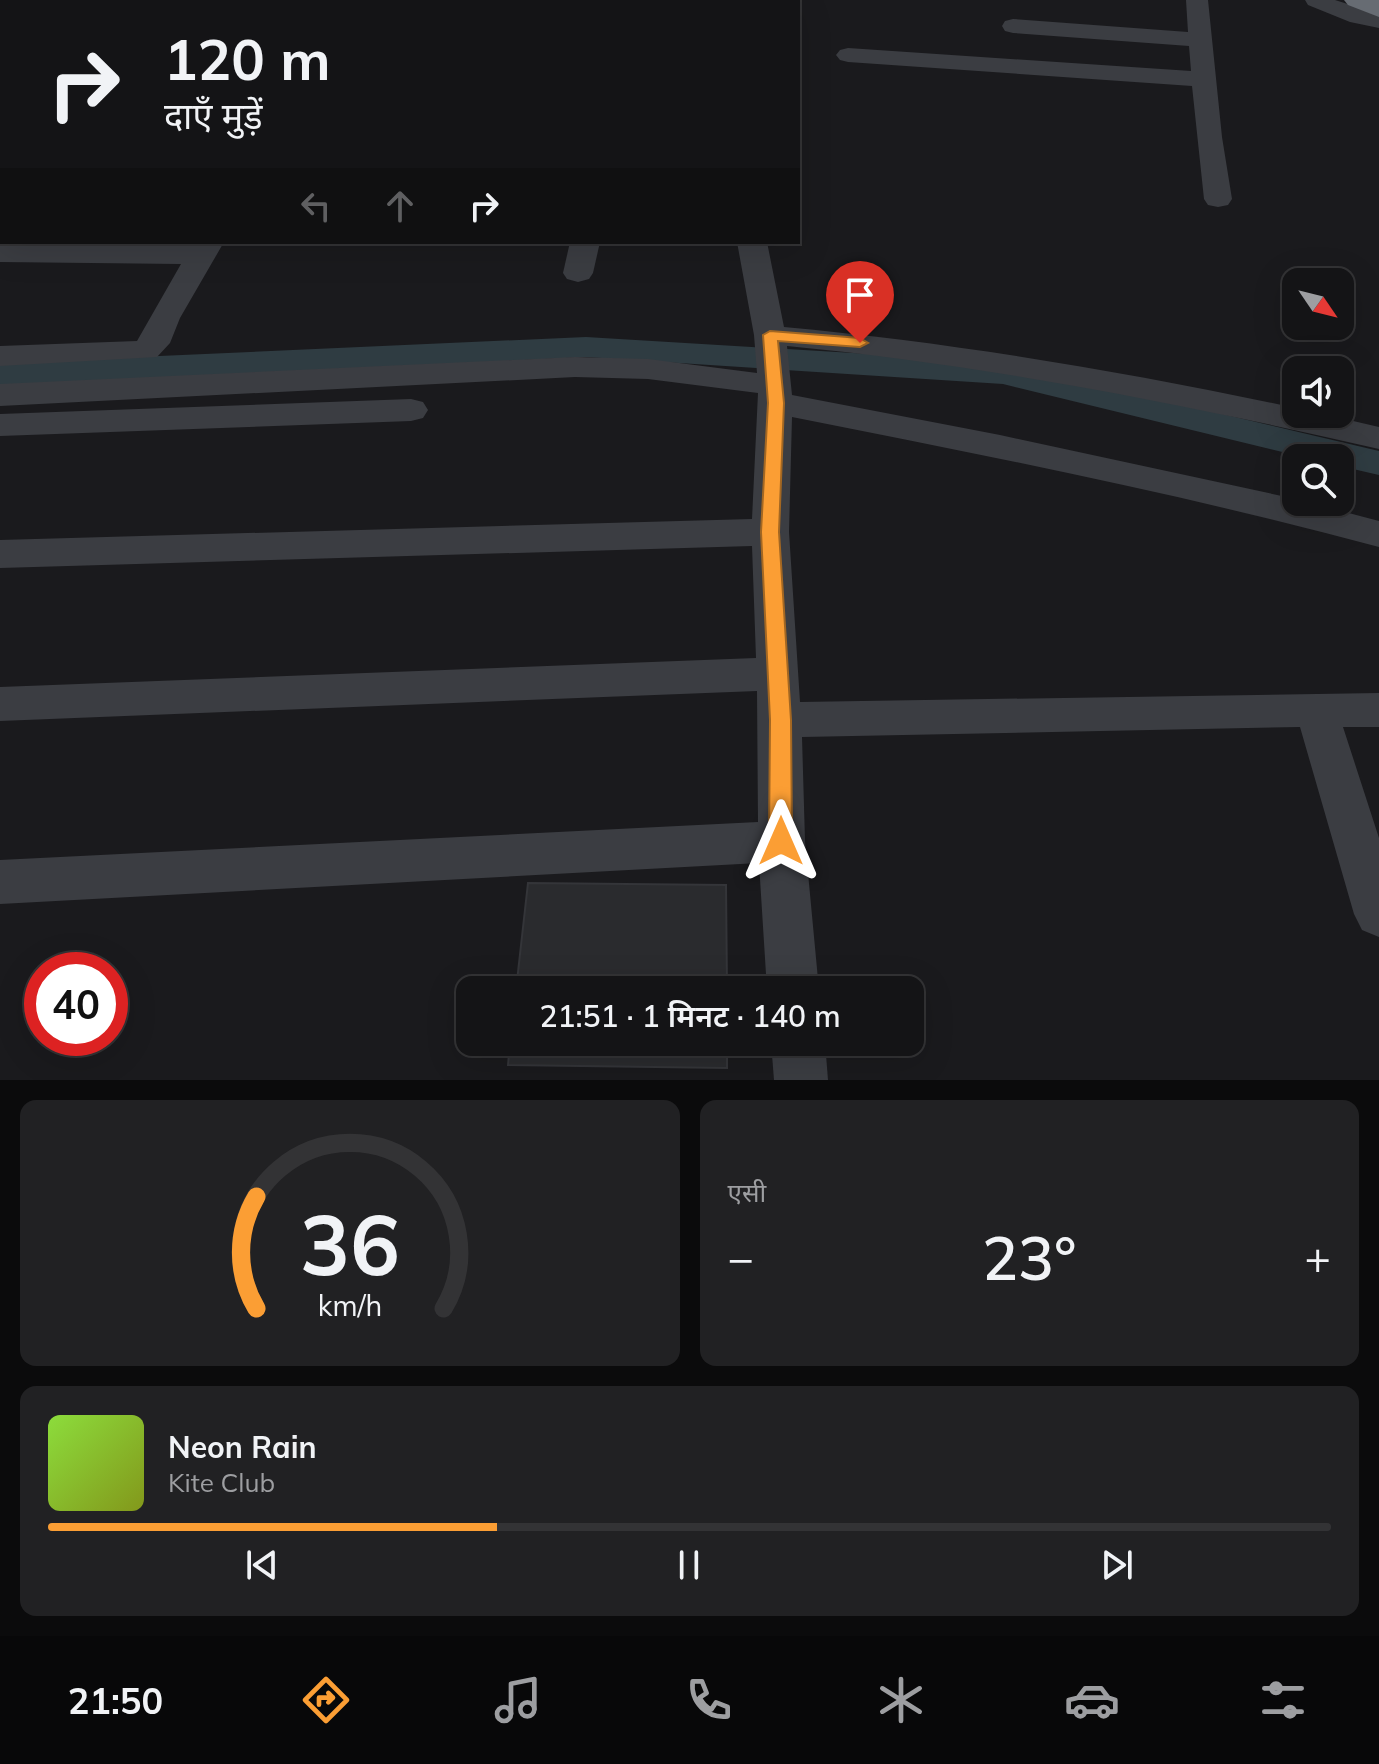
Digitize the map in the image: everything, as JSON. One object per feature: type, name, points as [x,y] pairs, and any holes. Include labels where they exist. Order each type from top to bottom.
[{"type":"highway","points":[[1357,0],[1379,9]]},
{"type":"street","points":[[1197,0],[1218,199]]},
{"type":"street","points":[[1316,0],[1358,17],[1379,21]]},
{"type":"street","points":[[1013,26],[1200,40]]},
{"type":"street","points":[[848,55],[1203,79]]},
{"type":"street","points":[[578,273],[585,244]]},
{"type":"street","points":[[752,244],[773,368],[770,532],[780,720],[781,841],[792,976]]},
{"type":"street","points":[[0,253],[54,248],[205,249]]},
{"type":"street","points":[[0,356],[146,350],[154,343],[164,318],[205,249]]},
{"type":"street","points":[[0,395],[588,367],[672,371],[773,368],[890,345],[1181,393],[1379,438]]},
{"type":"street","points":[[773,368],[1000,447],[1300,513],[1379,534]]},
{"type":"street","points":[[0,425],[411,410]]},
{"type":"street","points":[[0,554],[770,532]]},
{"type":"street","points":[[0,704],[776,674]]},
{"type":"street","points":[[1316,709],[1379,914]]},
{"type":"street","points":[[780,720],[1379,710]]},
{"type":"street","points":[[0,882],[781,841]]},
{"type":"street","points":[[799,1056],[801,1080]]},
{"type":"building","points":[[528,883],[726,885],[727,976],[518,976]]},
{"type":"building","points":[[509,1056],[727,1056],[727,1068],[508,1065]]},
{"type":"waterway","points":[[0,374],[586,347],[1003,373],[1379,463]]},
{"type":"route","points":[[781,841],[780,720],[770,532],[776,403],[770,335],[860,343]]}]
